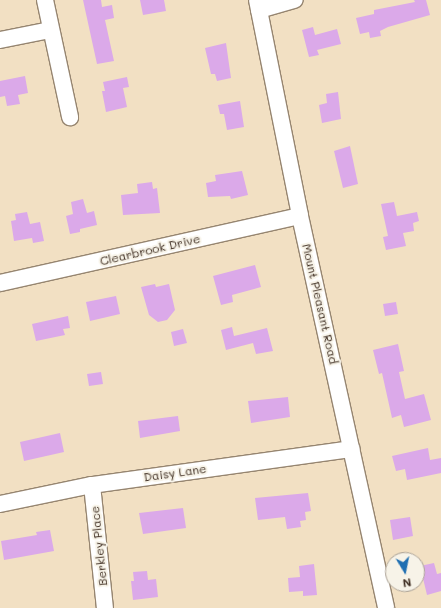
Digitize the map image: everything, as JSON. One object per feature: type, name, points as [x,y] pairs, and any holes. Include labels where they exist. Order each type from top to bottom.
[{"type":"street","points":[[45,0],[50,30],[70,117]]},
{"type":"street","points":[[258,5],[295,0]]},
{"type":"street","name":"Mount Pleasant Road","points":[[258,5],[300,216],[386,608]]},
{"type":"street","points":[[0,40],[50,30]]},
{"type":"street","name":"Clearbrook Drive","points":[[0,284],[300,216]]},
{"type":"street","name":"Daisy Lane","points":[[0,504],[92,485],[352,450]]},
{"type":"street","name":"Berkley Place","points":[[92,485],[105,608]]},
{"type":"building","points":[[83,0],[101,0],[102,7],[112,5],[114,18],[105,20],[114,61],[97,64]]},
{"type":"building","points":[[140,0],[164,0],[166,11],[143,15]]},
{"type":"building","points":[[414,0],[426,0],[430,15],[388,27],[380,31],[381,36],[370,38],[369,32],[360,34],[356,18],[374,14],[374,10],[415,2]]},
{"type":"building","points":[[313,27],[315,35],[337,29],[341,44],[317,50],[319,55],[309,57],[302,30]]},
{"type":"building","points":[[226,43],[231,78],[217,81],[215,74],[211,74],[205,48]]},
{"type":"building","points":[[25,76],[28,93],[18,95],[20,104],[7,106],[5,96],[0,97],[0,81]]},
{"type":"building","points":[[127,77],[129,87],[123,88],[127,107],[106,112],[102,91],[105,91],[103,82]]},
{"type":"building","points":[[338,92],[341,119],[322,123],[319,105],[327,103],[326,94]]},
{"type":"building","points":[[240,101],[244,127],[227,130],[224,114],[220,114],[218,105]]},
{"type":"building","points":[[350,146],[358,184],[343,188],[334,151]]},
{"type":"building","points":[[242,171],[248,195],[231,199],[230,196],[208,197],[206,183],[216,181],[215,175]]},
{"type":"building","points":[[152,182],[153,189],[157,188],[160,213],[123,215],[121,195],[138,193],[137,184]]},
{"type":"building","points":[[83,199],[87,213],[94,211],[97,225],[80,229],[80,232],[70,234],[66,216],[73,214],[71,202]]},
{"type":"building","points":[[394,202],[397,216],[417,212],[419,221],[413,223],[414,231],[403,233],[406,246],[386,250],[383,237],[388,236],[381,204]]},
{"type":"building","points":[[27,212],[30,224],[40,222],[44,241],[33,243],[32,238],[14,241],[11,221],[16,220],[15,214]]},
{"type":"building","points":[[255,265],[261,287],[232,295],[233,302],[221,305],[213,276]]},
{"type":"building","points":[[155,284],[156,287],[169,284],[175,310],[167,320],[158,322],[149,315],[141,287]]},
{"type":"building","points":[[116,296],[120,314],[90,321],[86,302]]},
{"type":"building","points":[[396,302],[398,314],[385,316],[383,304]]},
{"type":"building","points":[[68,316],[70,328],[63,329],[65,335],[36,341],[32,324]]},
{"type":"building","points":[[232,327],[234,336],[267,328],[273,351],[256,354],[253,343],[226,350],[221,330]]},
{"type":"building","points":[[183,329],[187,343],[174,346],[171,332]]},
{"type":"building","points":[[398,344],[404,371],[399,372],[405,399],[424,394],[431,420],[404,427],[401,415],[392,418],[382,373],[379,374],[373,350]]},
{"type":"building","points":[[101,372],[103,384],[89,386],[87,374]]},
{"type":"building","points":[[288,397],[290,417],[251,423],[248,401]]},
{"type":"building","points":[[178,416],[180,431],[140,438],[138,421]]},
{"type":"building","points":[[60,433],[64,452],[24,461],[20,442]]},
{"type":"building","points":[[428,448],[430,460],[441,458],[441,473],[407,480],[405,469],[396,471],[392,456]]},
{"type":"building","points":[[308,493],[311,511],[305,512],[306,520],[300,521],[301,527],[287,529],[285,517],[258,520],[255,498]]},
{"type":"building","points":[[183,508],[186,528],[143,534],[139,513]]},
{"type":"building","points":[[410,517],[413,536],[393,540],[390,520]]},
{"type":"building","points":[[50,530],[54,551],[4,560],[1,541],[37,535],[36,532]]},
{"type":"building","points":[[434,563],[437,574],[441,573],[441,591],[427,595],[425,587],[425,565]]},
{"type":"building","points":[[314,564],[317,595],[303,596],[303,591],[289,592],[288,578],[300,577],[299,566]]},
{"type":"building","points":[[147,571],[148,580],[156,579],[158,597],[133,600],[131,581],[134,581],[133,572]]}]
